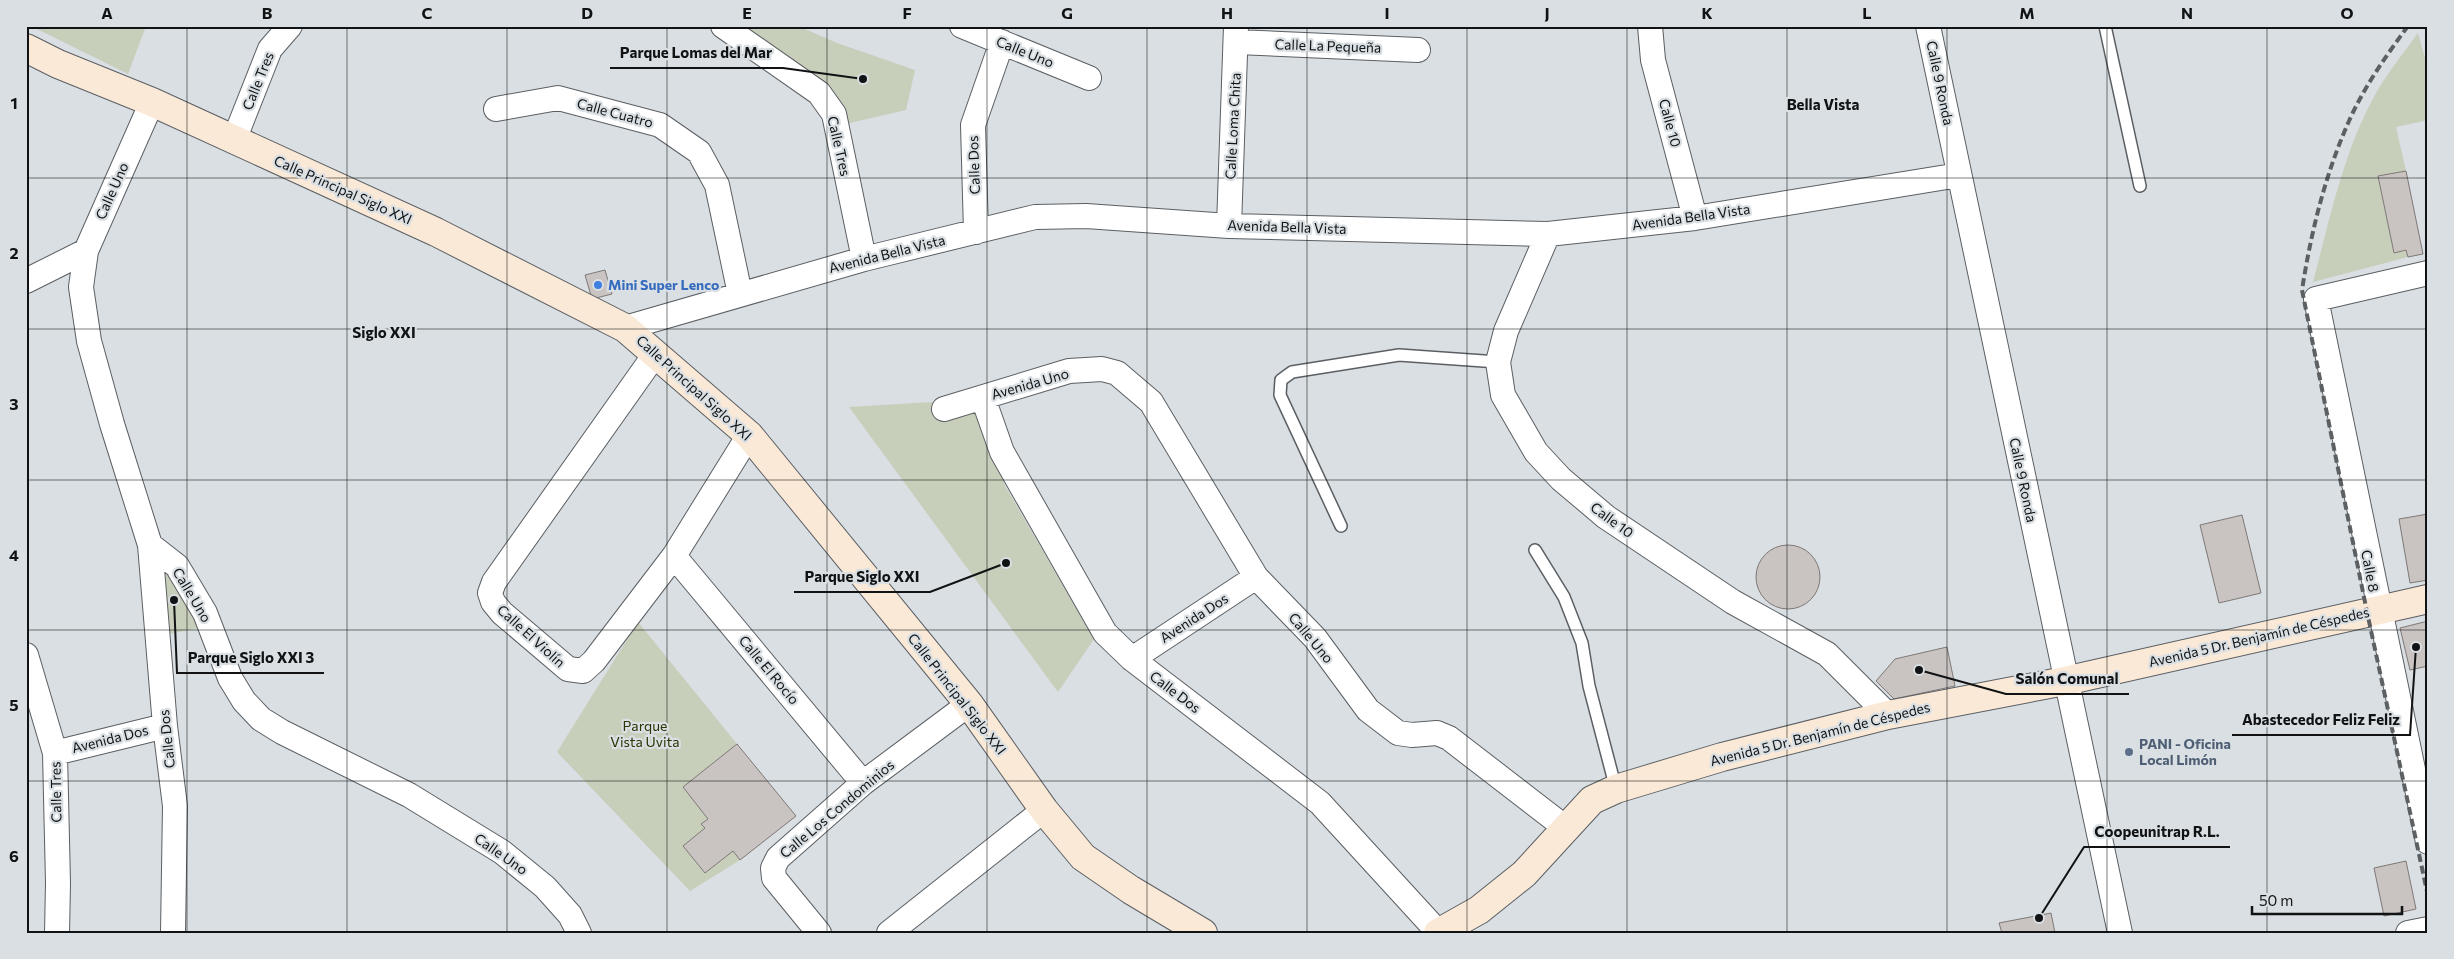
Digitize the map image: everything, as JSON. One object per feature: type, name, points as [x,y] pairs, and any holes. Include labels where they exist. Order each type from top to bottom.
[{"type":"street","name":"Calle Tres","points":[[234,140],[270,49],[290,26]]},
{"type":"street","name":"Calle Tres","points":[[723,26],[819,93],[834,114],[864,259]]},
{"type":"street","name":"Calle Uno","points":[[962,26],[1089,78]]},
{"type":"street","name":"Calle 10","points":[[1650,26],[1653,60],[1695,218]]},
{"type":"street","name":"Calle 9 Ronda","points":[[1928,26],[2065,681],[2120,933]]},
{"type":"street","name":"Calle La Pequeña","points":[[1237,34],[1418,50]]},
{"type":"street","name":"Calle Loma Chita","points":[[1229,226],[1237,34]]},
{"type":"street","name":"Calle Dos","points":[[976,232],[973,125],[1002,42]]},
{"type":"street","name":"Calle Principal Siglo XXI","points":[[26,48],[58,64],[152,102],[436,232],[626,328],[749,435],[969,704],[1044,810],[1083,857],[1131,890],[1203,933]]},
{"type":"street","name":"Calle Cuatro","points":[[496,109],[558,98],[660,124],[700,152],[717,185],[740,294]]},
{"type":"street","name":"Calle Uno","points":[[152,102],[86,251],[81,287],[89,341],[112,424],[150,545],[177,566],[205,613],[230,678],[244,701],[261,719],[282,732],[409,795],[502,852],[545,888],[570,915],[579,933]]},
{"type":"street","name":"Avenida Bella Vista","points":[[626,328],[864,259],[1035,218],[1086,216],[1229,226],[1548,234],[1695,218],[1959,175]]},
{"type":"street","name":"Calle 10","points":[[1548,234],[1506,330],[1498,362],[1503,395],[1536,452],[1561,479],[1606,517],[1733,602],[1827,654],[1888,714]]},
{"type":"street","points":[[26,281],[86,251]]},
{"type":"street","name":"Calle 8","points":[[2428,273],[2316,299],[2378,609],[2428,842]]},
{"type":"street","name":"Calle El Violín","points":[[656,353],[494,582],[490,593],[493,602],[502,613],[568,669],[582,671],[594,661],[674,556],[749,435]]},
{"type":"street","name":"Avenida Uno","points":[[944,409],[1069,371],[1102,369],[1117,373]]},
{"type":"street","name":"Calle Uno","points":[[1117,373],[1151,402],[1256,577],[1314,638],[1368,710],[1398,733],[1412,735],[1437,733],[1448,738],[1567,828]]},
{"type":"street","name":"Calle Dos","points":[[983,398],[1006,461],[1105,633],[1132,659],[1320,803],[1438,933]]},
{"type":"street","name":"Calle Dos","points":[[150,545],[165,726],[175,806],[173,933]]},
{"type":"street","name":"Calle El Rocío","points":[[674,556],[863,783]]},
{"type":"street","name":"Avenida Dos","points":[[1132,659],[1256,577]]},
{"type":"street","name":"Avenida 5 Dr. Benjamín de Céspedes","points":[[1438,933],[1479,910],[1524,874],[1592,800],[1616,789],[1722,757],[1888,714],[2065,681],[2428,599]]},
{"type":"street","name":"Calle Tres","points":[[26,655],[55,753],[58,883],[56,933]]},
{"type":"street","name":"Calle Los Condominios","points":[[819,933],[774,878],[773,868],[778,858],[863,783],[969,704]]},
{"type":"street","name":"Avenida Dos","points":[[55,753],[165,726]]},
{"type":"street","points":[[889,933],[1044,810]]},
{"type":"street","points":[[2408,933],[2428,929]]},
{"type":"lane","points":[[2106,26],[2140,186]]},
{"type":"lane","points":[[1341,526],[1280,395],[1281,380],[1292,372],[1399,355],[1498,362]]},
{"type":"lane","points":[[1535,550],[1564,597],[1582,643],[1589,686],[1616,789]]},
{"type":"green space","points":[[31,26],[146,26],[128,74]]},
{"type":"green space","points":[[735,26],[798,26],[837,43],[915,70],[906,110],[841,125]]},
{"type":"green space","points":[[2418,33],[2428,69],[2428,120],[2396,127],[2406,171],[2378,177],[2394,253],[2406,250],[2408,257],[2313,282],[2340,180],[2358,130],[2382,83]]},
{"type":"green space","points":[[933,402],[939,422],[980,412],[1005,486],[1094,639],[1058,692],[849,407]]},
{"type":"green space","points":[[156,562],[173,572],[203,627],[164,635]]},
{"type":"green space","name":"Parque Vista Uvita","points":[[638,622],[737,744],[683,787],[708,819],[701,824],[705,828],[683,846],[705,873],[733,851],[740,860],[690,891],[557,752]]},
{"type":"building","points":[[2406,171],[2423,254],[2408,257],[2406,250],[2394,253],[2378,176]]},
{"type":"building","name":"Mini Super Lenco","points":[[605,270],[612,294],[592,299],[585,275]]},
{"type":"building","points":[[2428,514],[2428,580],[2410,583],[2399,519]]},
{"type":"building","points":[[2242,515],[2261,593],[2219,603],[2200,525]]},
{"type":"building","points":[[1782,545],[1794,545],[1811,554],[1818,565],[1820,577],[1818,589],[1811,600],[1794,609],[1782,609],[1770,604],[1761,595],[1756,583],[1756,571],[1761,559],[1770,550]]},
{"type":"building","points":[[2428,621],[2428,666],[2410,670],[2400,628]]},
{"type":"building","points":[[1947,647],[1955,686],[1894,699],[1876,681],[1895,659]]},
{"type":"building","points":[[737,744],[796,816],[740,860],[733,851],[705,873],[683,846],[705,828],[701,824],[708,819],[683,787]]},
{"type":"building","points":[[2406,861],[2416,909],[2384,916],[2374,868]]},
{"type":"building","points":[[2051,913],[2055,933],[2002,933],[1999,923]]},
{"type":"railway","points":[[2408,26],[2368,84],[2340,141],[2320,204],[2302,290],[2367,612],[2428,896]]},
{"type":"place","name":"Parque Lomas del Mar","points":[[863,79]]},
{"type":"place","name":"Mini Super Lenco","points":[[598,285]]},
{"type":"place","name":"Parque Siglo XXI","points":[[1006,563]]},
{"type":"place","name":"Parque Siglo XXI 3","points":[[174,600]]},
{"type":"place","name":"Abastecedor Feliz Feliz","points":[[2416,647]]},
{"type":"place","name":"Salón Comunal","points":[[1919,670]]},
{"type":"place","name":"PANI - Oficina Local Limón","points":[[2129,752]]},
{"type":"place","name":"Coopeunitrap R.L.","points":[[2039,918]]},
{"type":"district","name":"Bella Vista","points":[[1823,105]]},
{"type":"district","name":"Siglo XXI","points":[[384,333]]}]
